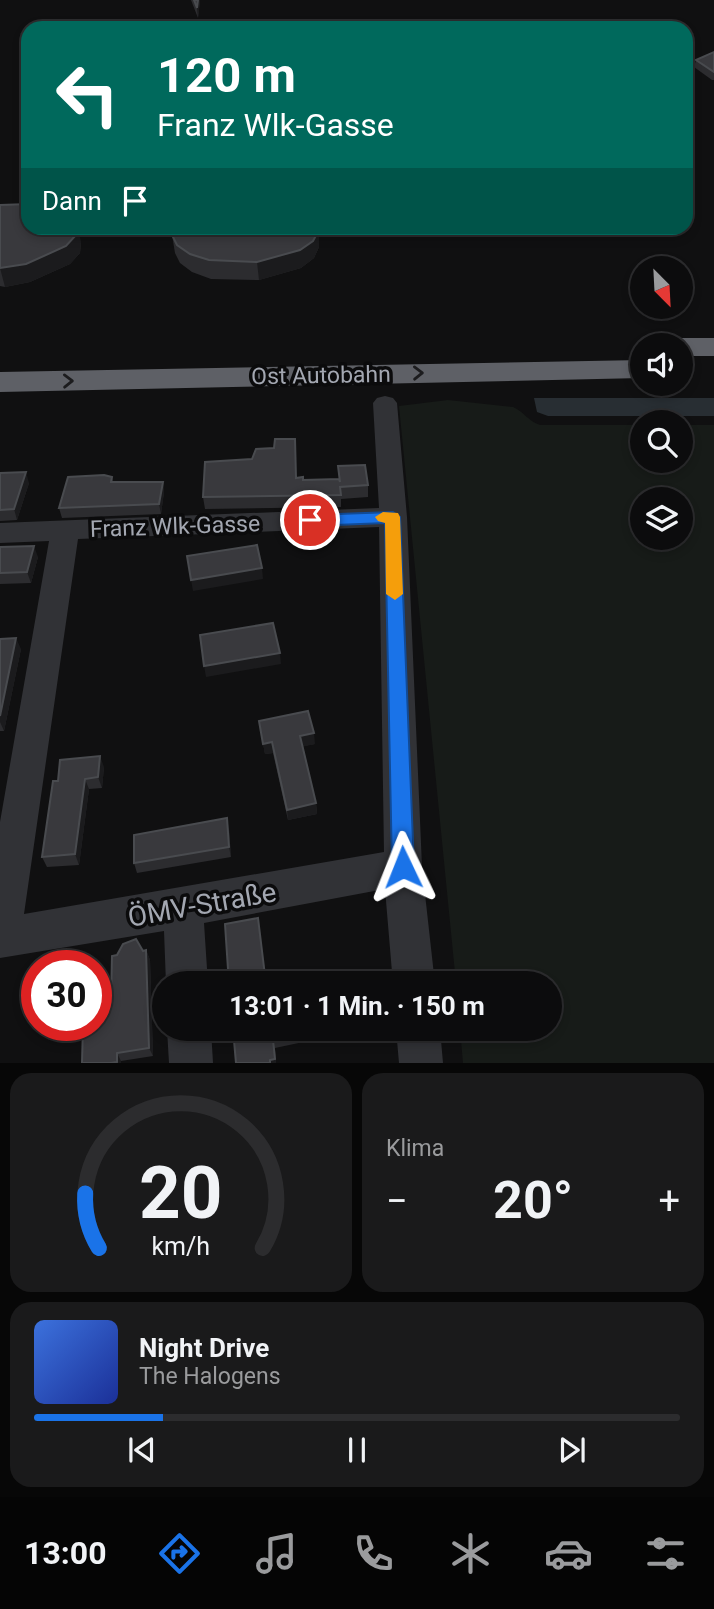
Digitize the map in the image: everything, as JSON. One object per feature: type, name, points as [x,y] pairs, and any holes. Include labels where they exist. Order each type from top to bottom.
[{"type":"highway","name":"Ost Autobahn","points":[[0,360],[630,347]]},
{"type":"highway","points":[[693,347],[714,347]]},
{"type":"highway","name":"Ost Autobahn","points":[[0,382],[630,369]]},
{"type":"highway","points":[[693,369],[714,369]]},
{"type":"street","points":[[385,403],[393,517],[403,867],[413,971]]},
{"type":"street","name":"Franz Wlk-Gasse","points":[[0,533],[393,517]]},
{"type":"street","points":[[0,938],[65,531]]},
{"type":"street","name":"ÖMV-Straße","points":[[0,938],[183,908],[403,867]]},
{"type":"street","points":[[183,908],[186,971]]},
{"type":"street","points":[[190,1041],[191,1063]]},
{"type":"street","points":[[419,1041],[421,1063]]},
{"type":"shaded area","points":[[534,398],[714,398],[714,416],[693,416],[693,410],[630,410],[630,416],[548,416],[537,412]]},
{"type":"shaded area","points":[[448,400],[513,407],[540,425],[630,425],[630,473],[693,473],[693,425],[714,425],[714,1063],[463,1063],[461,1041],[562,1041],[562,971],[455,971],[399,406]]},
{"type":"building","points":[[714,52],[714,72],[696,60]]},
{"type":"building","points":[[21,204],[21,235],[76,235],[66,246],[26,264],[0,268],[0,205]]},
{"type":"building","points":[[172,235],[316,235],[313,241],[300,250],[257,262],[209,260],[190,254],[177,245]]},
{"type":"building","points":[[275,439],[295,439],[296,478],[339,479],[340,482],[338,466],[365,465],[368,485],[340,487],[341,495],[203,497],[205,462],[252,459],[256,449],[274,448]]},
{"type":"building","points":[[26,472],[14,509],[0,510],[0,473]]},
{"type":"building","points":[[68,477],[112,477],[111,482],[163,482],[159,504],[59,508]]},
{"type":"building","points":[[257,545],[262,568],[191,580],[187,556]]},
{"type":"building","points":[[34,546],[27,572],[0,573],[0,547]]},
{"type":"building","points":[[273,623],[280,653],[204,666],[200,635]]},
{"type":"building","points":[[16,638],[0,716],[0,639]]},
{"type":"building","points":[[308,711],[314,733],[300,736],[316,803],[287,810],[272,742],[263,744],[259,721]]},
{"type":"building","points":[[100,756],[98,777],[85,779],[75,854],[42,857],[53,781],[58,781],[60,760]]},
{"type":"building","points":[[227,818],[229,847],[134,863],[134,835]]},
{"type":"building","points":[[258,918],[264,971],[228,971],[225,924]]},
{"type":"building","points":[[136,939],[143,951],[146,950],[149,1048],[117,1053],[117,1062],[82,1063],[83,1041],[112,1041],[112,956],[117,955],[123,944]]},
{"type":"building","points":[[234,1041],[273,1041],[275,1059],[270,1060],[270,1063],[236,1063]]},
{"type":"slow traffic","points":[[383,517],[393,517],[395,594]]},
{"type":"route","points":[[310,520],[393,517],[403,867]]}]
